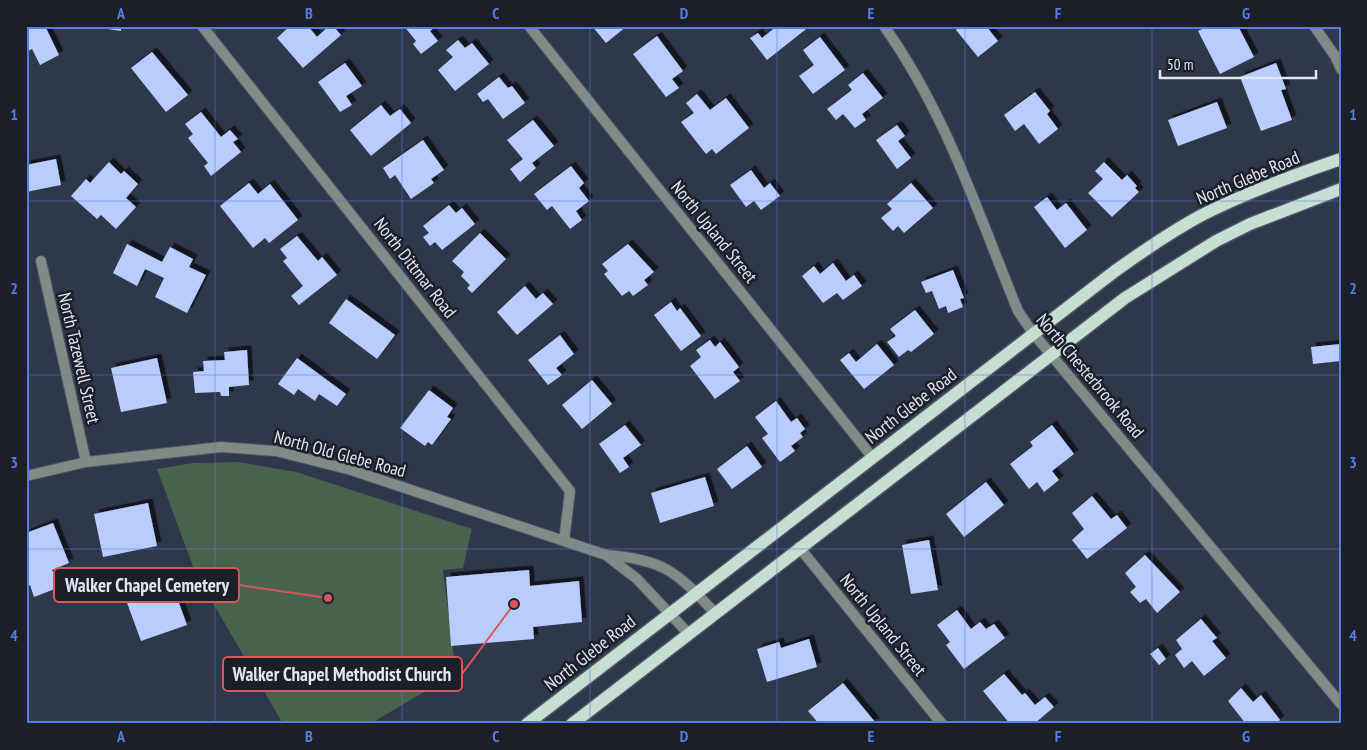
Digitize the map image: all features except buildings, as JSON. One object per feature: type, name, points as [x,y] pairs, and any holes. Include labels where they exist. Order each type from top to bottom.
[{"type":"main road","name":"North Glebe Road","points":[[526,724],[1115,271],[1180,228],[1271,184],[1341,159]]},
{"type":"main road","points":[[572,724],[714,612],[1124,298],[1183,260],[1250,224],[1341,189]]},
{"type":"street","name":"North Dittmar Road","points":[[202,26],[570,491],[564,541]]},
{"type":"street","name":"North Upland Street","points":[[529,26],[873,458]]},
{"type":"street","name":"North Chesterbrook Road","points":[[884,26],[907,60],[934,108],[1018,311],[1033,334],[1341,704]]},
{"type":"street","points":[[1314,26],[1335,56],[1341,69]]},
{"type":"street","name":"North Tazewell Street","points":[[41,261],[86,462]]},
{"type":"street","name":"North Old Glebe Road","points":[[26,476],[86,462],[221,447],[276,451],[352,470],[606,555],[636,557],[658,564],[677,575],[714,612]]},
{"type":"street","name":"North Upland Street","points":[[799,547],[942,724]]},
{"type":"street","name":"North Old Glebe Road","points":[[606,555],[630,573],[688,633]]},
{"type":"green space","points":[[238,462],[296,472],[472,529],[463,568],[443,570],[456,673],[370,724],[283,724],[195,572],[157,469],[193,463]]},
{"type":"place","name":"Walker Chapel Cemetery","points":[[328,598]]},
{"type":"place","name":"Walker Chapel Methodist Church","points":[[514,604]]}]
